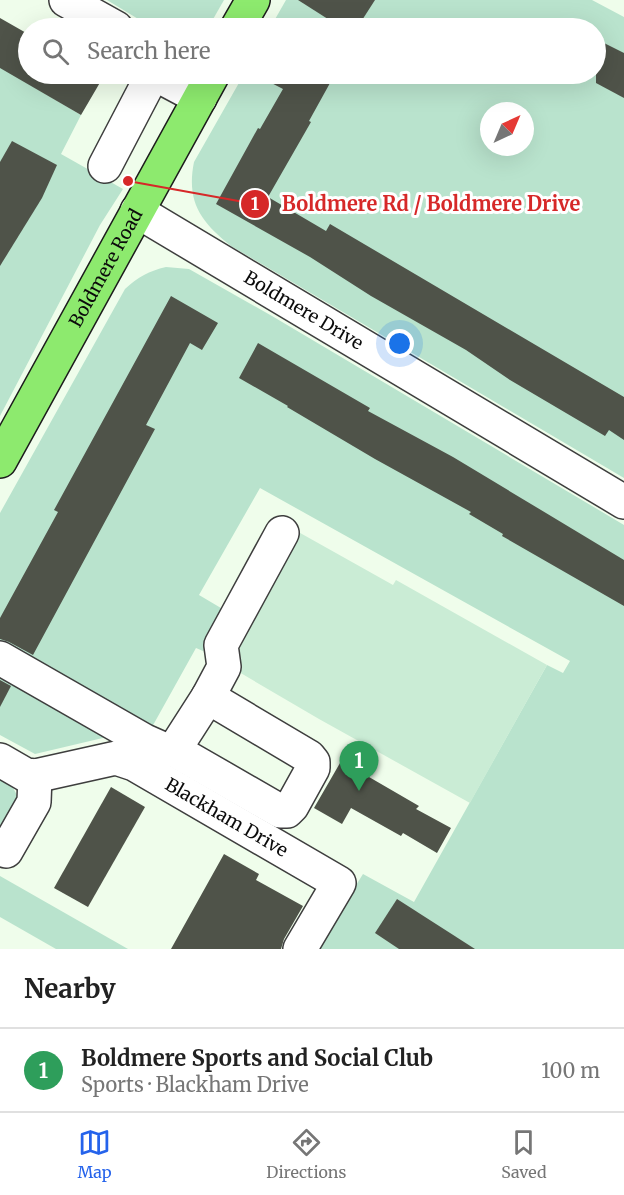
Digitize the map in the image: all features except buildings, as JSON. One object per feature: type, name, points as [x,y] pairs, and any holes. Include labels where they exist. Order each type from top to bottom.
[{"type":"main road","points":[[243,18],[253,0]]},
{"type":"main road","name":"Boldmere Road","points":[[0,461],[206,86]]},
{"type":"street","points":[[66,0],[98,18]]},
{"type":"street","points":[[105,166],[149,84]]},
{"type":"street","name":"Boldmere Drive","points":[[137,211],[624,502]]},
{"type":"street","points":[[174,750],[224,667],[221,645],[282,532]]},
{"type":"street","points":[[0,658],[145,741],[163,749],[174,750],[280,811],[287,811],[313,768],[313,762],[309,757],[208,697]]},
{"type":"street","name":"Blackham Drive","points":[[35,776],[116,758],[134,764],[339,883],[300,949]]},
{"type":"street","points":[[0,760],[26,775],[35,776],[34,802],[6,851]]},
{"type":"green space","points":[[107,0],[224,0],[214,18],[137,18]]},
{"type":"green space","points":[[286,0],[592,0],[624,17],[624,478],[231,246],[211,228],[198,210],[192,189],[194,162],[238,84],[606,84],[606,18],[276,18]]},
{"type":"green space","points":[[0,67],[18,78],[18,84],[29,84],[81,115],[61,154],[123,189],[100,225],[0,416]]},
{"type":"green space","points":[[166,267],[189,269],[624,525],[624,949],[320,949],[318,946],[363,874],[414,902],[547,665],[563,673],[570,661],[260,488],[199,595],[226,611],[203,651],[196,648],[147,736],[0,652],[0,513],[125,289],[144,275]]},
{"type":"green space","points":[[277,520],[393,585],[396,580],[547,665],[470,803],[203,651]]},
{"type":"green space","points":[[0,670],[107,737],[35,754],[0,735]]},
{"type":"green space","points":[[0,779],[12,786],[18,797],[0,828]]},
{"type":"green space","points":[[0,876],[128,949],[56,949],[0,917]]},
{"type":"place","name":"Boldmere Rd / Boldmere Drive","points":[[128,181]]},
{"type":"place","name":"Boldmere Sports and Social Club","points":[[359,791]]}]
